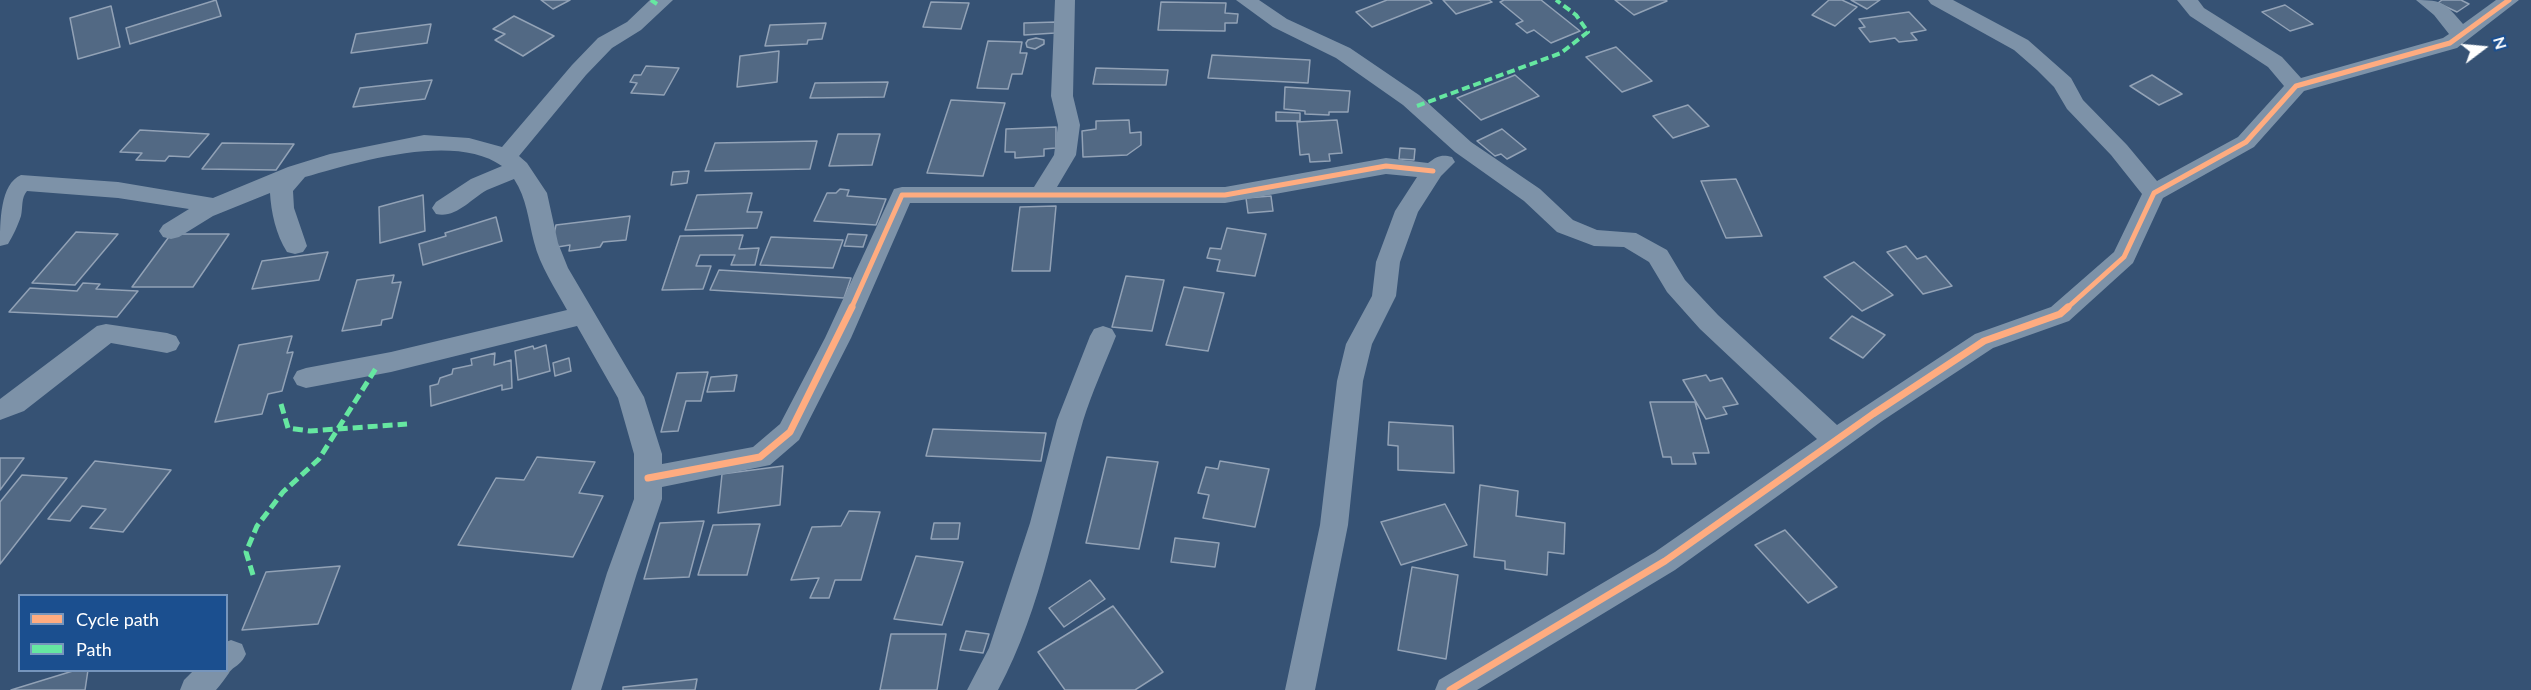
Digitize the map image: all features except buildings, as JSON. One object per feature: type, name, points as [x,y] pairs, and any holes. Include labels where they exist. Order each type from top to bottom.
[{"type":"street","points":[[444,208],[512,163],[579,70],[605,43],[634,26],[649,10],[663,0]]},
{"type":"street","points":[[1041,195],[1065,155],[1069,125],[1062,96],[1065,0]]},
{"type":"street","points":[[1246,0],[1280,23],[1343,53],[1411,100],[1463,147],[1532,195],[1565,226],[1594,238],[1628,239],[1658,256],[1676,286],[1709,322],[1836,440]]},
{"type":"street","points":[[1938,0],[2021,45],[2044,65],[2063,83],[2075,104],[2119,150],[2154,193]]},
{"type":"street","points":[[2187,0],[2197,12],[2275,62],[2296,86]]},
{"type":"street","points":[[2426,0],[2442,11],[2461,35]]},
{"type":"street","points":[[1450,690],[1665,561],[1836,440],[1984,341],[2061,314],[2124,257],[2154,193],[2246,142],[2296,86],[2450,43],[2509,0]]},
{"type":"street","points":[[171,231],[214,206],[296,172],[330,162],[424,142],[469,145],[500,154],[512,163],[535,193],[546,243],[556,269],[632,396],[648,454],[648,499],[622,573],[586,690]]},
{"type":"street","points":[[1300,690],[1334,525],[1352,372],[1359,344],[1384,296],[1388,262],[1407,211],[1433,171],[1463,147]]},
{"type":"street","points":[[648,478],[760,457],[790,432],[838,338],[902,195],[1225,195],[1386,165],[1433,171]]},
{"type":"street","points":[[295,246],[282,208],[281,189],[296,172]]},
{"type":"street","points":[[0,238],[9,216],[12,193],[21,183],[103,189],[182,199],[214,206]]},
{"type":"street","points":[[306,378],[391,362],[584,315]]},
{"type":"street","points":[[0,410],[15,404],[106,333],[141,337],[167,344]]},
{"type":"street","points":[[982,690],[1003,652],[1044,522],[1070,420],[1102,336]]},
{"type":"street","points":[[195,690],[213,672]]},
{"type":"marked path","points":[[651,0],[657,4]]},
{"type":"marked path","points":[[1417,106],[1561,53],[1588,32],[1576,15],[1556,0]]},
{"type":"marked path","points":[[253,575],[246,552],[257,526],[283,492],[319,459],[378,365]]},
{"type":"marked path","points":[[281,404],[288,428],[310,431],[407,424]]},
{"type":"cycle path","points":[[1450,690],[1665,561],[1873,414],[1984,341],[2060,314],[2124,257],[2154,193],[2246,142],[2296,86],[2450,43],[2509,0]]},
{"type":"cycle path","points":[[648,478],[760,457],[790,432],[838,338],[902,195],[1225,195],[1386,166],[1433,171]]}]
